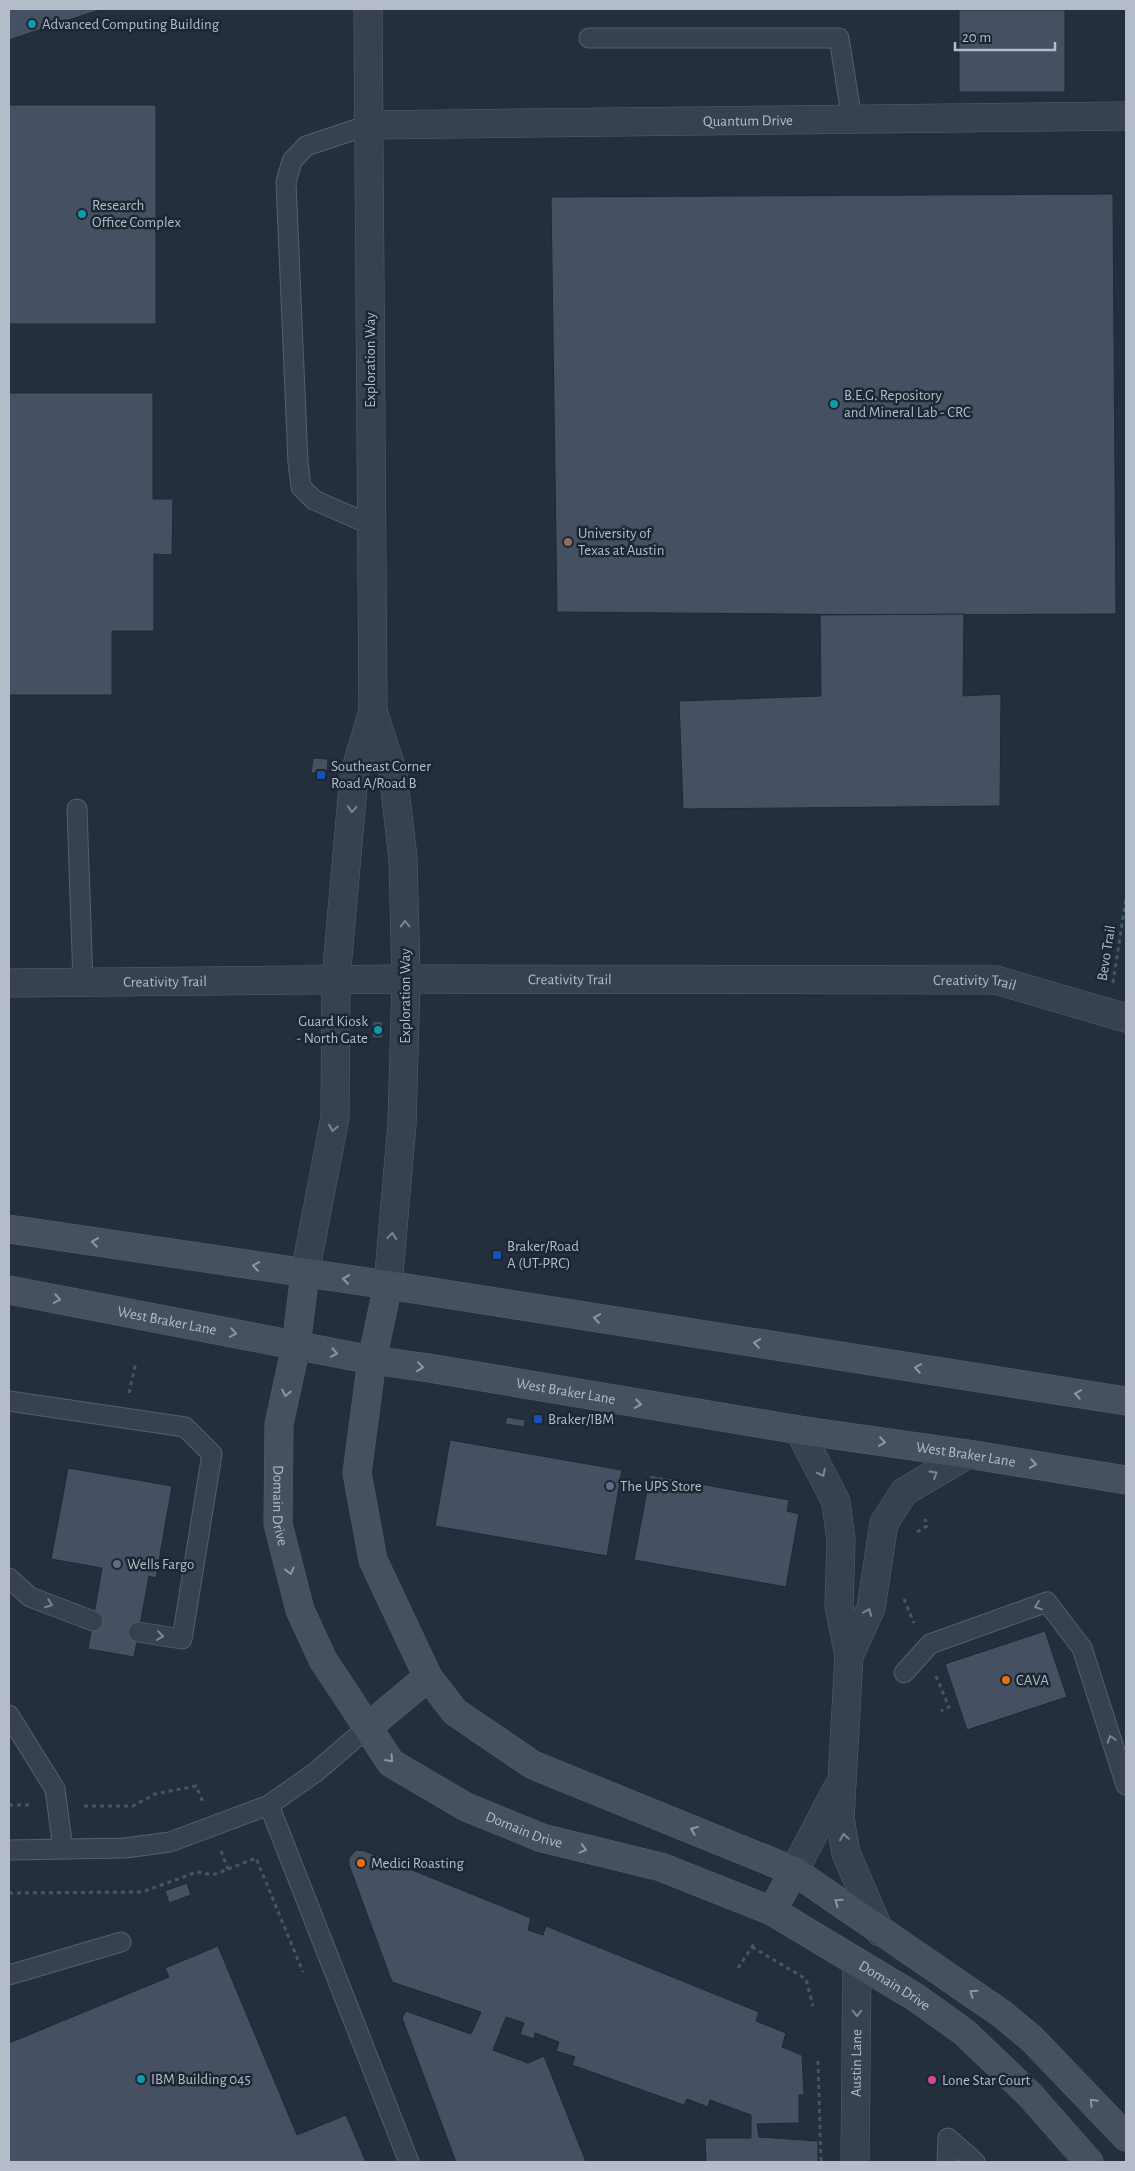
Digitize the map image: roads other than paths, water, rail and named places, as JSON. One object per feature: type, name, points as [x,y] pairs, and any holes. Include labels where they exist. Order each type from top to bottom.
[{"type":"street","name":"Exploration Way","points":[[368,9],[373,710],[393,773],[403,858],[406,979],[402,1124],[388,1285]]},
{"type":"street","name":"Quantum Drive","points":[[368,125],[1126,116]]},
{"type":"street","name":"Exploration Way","points":[[304,1273],[335,1117],[336,979],[353,808],[354,774],[373,710]]},
{"type":"street","name":"Creativity Trail","points":[[9,983],[336,979],[996,980],[1117,1016]]},
{"type":"street","points":[[9,1229],[388,1285],[1126,1401]]},
{"type":"street","name":"Domain Drive","points":[[304,1273],[296,1346],[279,1424],[278,1524],[300,1610],[323,1660],[391,1763],[466,1807],[542,1838],[661,1867],[772,1911],[857,1964],[915,1997],[964,2032],[1030,2094],[1082,2160]]},
{"type":"street","points":[[388,1285],[372,1360],[357,1473],[373,1560],[428,1677],[455,1712],[533,1765],[794,1871],[880,1932],[1002,2014],[1032,2038],[1126,2137]]},
{"type":"street","name":"West Braker Lane","points":[[9,1290],[372,1360],[799,1430],[968,1454],[1126,1480]]},
{"type":"street","points":[[799,1430],[836,1502],[840,1540],[839,1606],[848,1656],[840,1818],[846,1853],[880,1932]]},
{"type":"street","points":[[848,1656],[871,1608],[884,1523],[904,1492],[968,1454]]},
{"type":"street","points":[[368,1727],[428,1677]]},
{"type":"street","points":[[772,1911],[841,1781]]},
{"type":"street","name":"Austin Lane","points":[[855,2162],[857,1964]]},
{"type":"street","points":[[1000,2066],[1032,2038]]},
{"type":"lane","points":[[589,38],[840,38],[852,120]]},
{"type":"lane","points":[[368,125],[306,146],[292,162],[286,182],[298,462],[301,487],[314,500],[371,525]]},
{"type":"lane","points":[[78,809],[83,982]]},
{"type":"lane","points":[[9,1401],[185,1426],[212,1454],[182,1639],[138,1632]]},
{"type":"lane","points":[[9,1578],[30,1597],[93,1621]]},
{"type":"lane","points":[[904,1673],[930,1644],[1047,1602],[1082,1648],[1126,1785]]},
{"type":"lane","points":[[9,1715],[55,1789],[63,1849]]},
{"type":"lane","points":[[9,1850],[125,1848],[170,1842],[269,1805],[316,1772],[368,1727]]},
{"type":"lane","points":[[269,1805],[409,2162]]},
{"type":"lane","points":[[9,1975],[121,1942]]},
{"type":"lane","points":[[947,2162],[948,2138],[975,2162]]},
{"type":"place","name":"Advanced Computing Building","points":[[32,24]]},
{"type":"place","name":"Research Office Complex","points":[[82,214]]},
{"type":"place","name":"B.E.G. Repository and Mineral Lab - CRC","points":[[834,404]]},
{"type":"place","name":"University of Texas at Austin","points":[[568,542]]},
{"type":"place","name":"Southeast Corner Road A/Road B","points":[[321,775]]},
{"type":"place","name":"Guard Kiosk - North Gate","points":[[378,1030]]},
{"type":"place","name":"Braker/Road A (UT-PRC)","points":[[497,1255]]},
{"type":"place","name":"Braker/IBM","points":[[538,1419]]},
{"type":"place","name":"The UPS Store","points":[[610,1486]]},
{"type":"place","name":"Wells Fargo","points":[[117,1564]]},
{"type":"place","name":"CAVA","points":[[1006,1680]]},
{"type":"place","name":"Medici Roasting","points":[[361,1863]]},
{"type":"place","name":"IBM Building 045","points":[[141,2079]]},
{"type":"place","name":"Lone Star Court","points":[[932,2080]]}]
